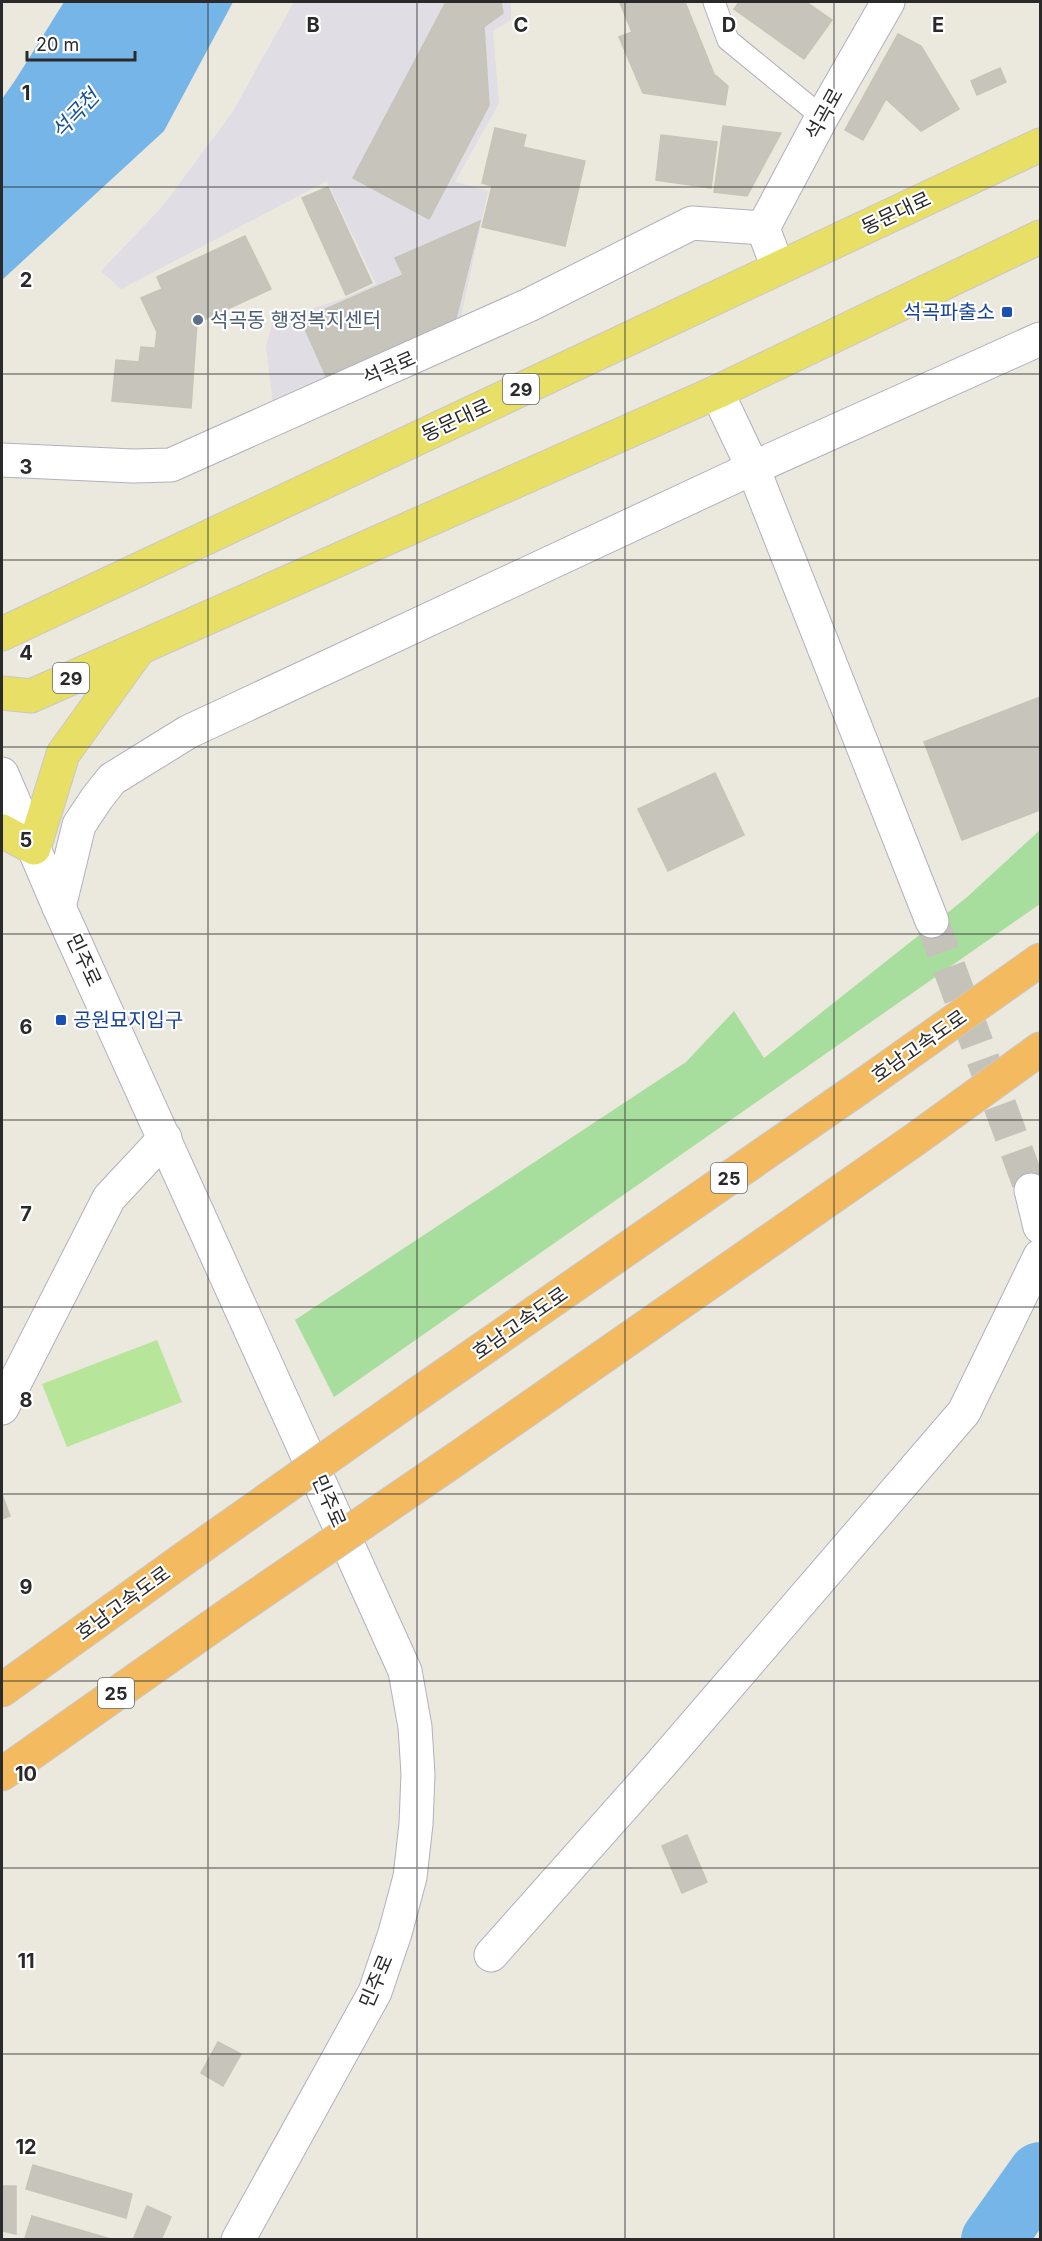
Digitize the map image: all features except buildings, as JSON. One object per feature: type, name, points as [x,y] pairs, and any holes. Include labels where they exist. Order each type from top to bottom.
[{"type":"highway","name":"호남고속도로","points":[[2,1690],[416,1395],[1041,960]]},
{"type":"highway","name":"25","points":[[2,1774],[917,1138],[1041,1049]]},
{"type":"main road","name":"동문대로","points":[[2,634],[1041,145]]},
{"type":"main road","name":"29","points":[[2,693],[31,696],[717,392],[1041,237]]},
{"type":"main road","points":[[2,831],[34,848],[63,754],[139,648]]},
{"type":"street","name":"석곡로","points":[[2,460],[133,466],[171,465],[529,305],[692,223],[763,228],[822,117],[888,2]]},
{"type":"street","points":[[763,228],[778,268]]},
{"type":"street","points":[[59,907],[79,825],[96,798],[112,780],[188,732],[753,468],[1041,339]]},
{"type":"street","points":[[717,392],[753,468],[932,921]]},
{"type":"street","name":"민주로","points":[[2,774],[59,907],[405,1671],[415,1726],[418,1774],[416,1824],[410,1877],[395,1933],[375,1992],[238,2240]]},
{"type":"street","points":[[2,1408],[109,1198],[165,1138]]},
{"type":"street","points":[[1030,1190],[1041,1227]]},
{"type":"street","points":[[491,1955],[660,1765],[964,1412],[1041,1256]]},
{"type":"lane","points":[[714,2],[728,40],[822,117]]},
{"type":"shaded area","points":[[294,2],[511,2],[511,20],[493,31],[499,103],[455,182],[488,191],[460,321],[273,404],[266,346],[273,321],[342,299],[376,284],[327,181],[121,289],[101,271],[162,207],[232,113]]},
{"type":"green space","points":[[1040,830],[1040,904],[334,1397],[295,1320],[686,1062],[734,1011],[764,1058],[966,898]]},
{"type":"green space","points":[[157,1340],[182,1402],[67,1447],[42,1384]]},
{"type":"water","name":"석곡천","points":[[64,2],[233,2],[164,131],[2,280],[2,99]]},
{"type":"waterway","points":[[993,2240],[1040,2174]]},
{"type":"tunnel","points":[[932,921],[1031,1190]]},
{"type":"place","name":"석곡파출소","points":[[1007,312]]},
{"type":"place","name":"석곡동 행정복지센터","points":[[198,320]]},
{"type":"place","name":"공원묘지입구","points":[[61,1020]]}]
